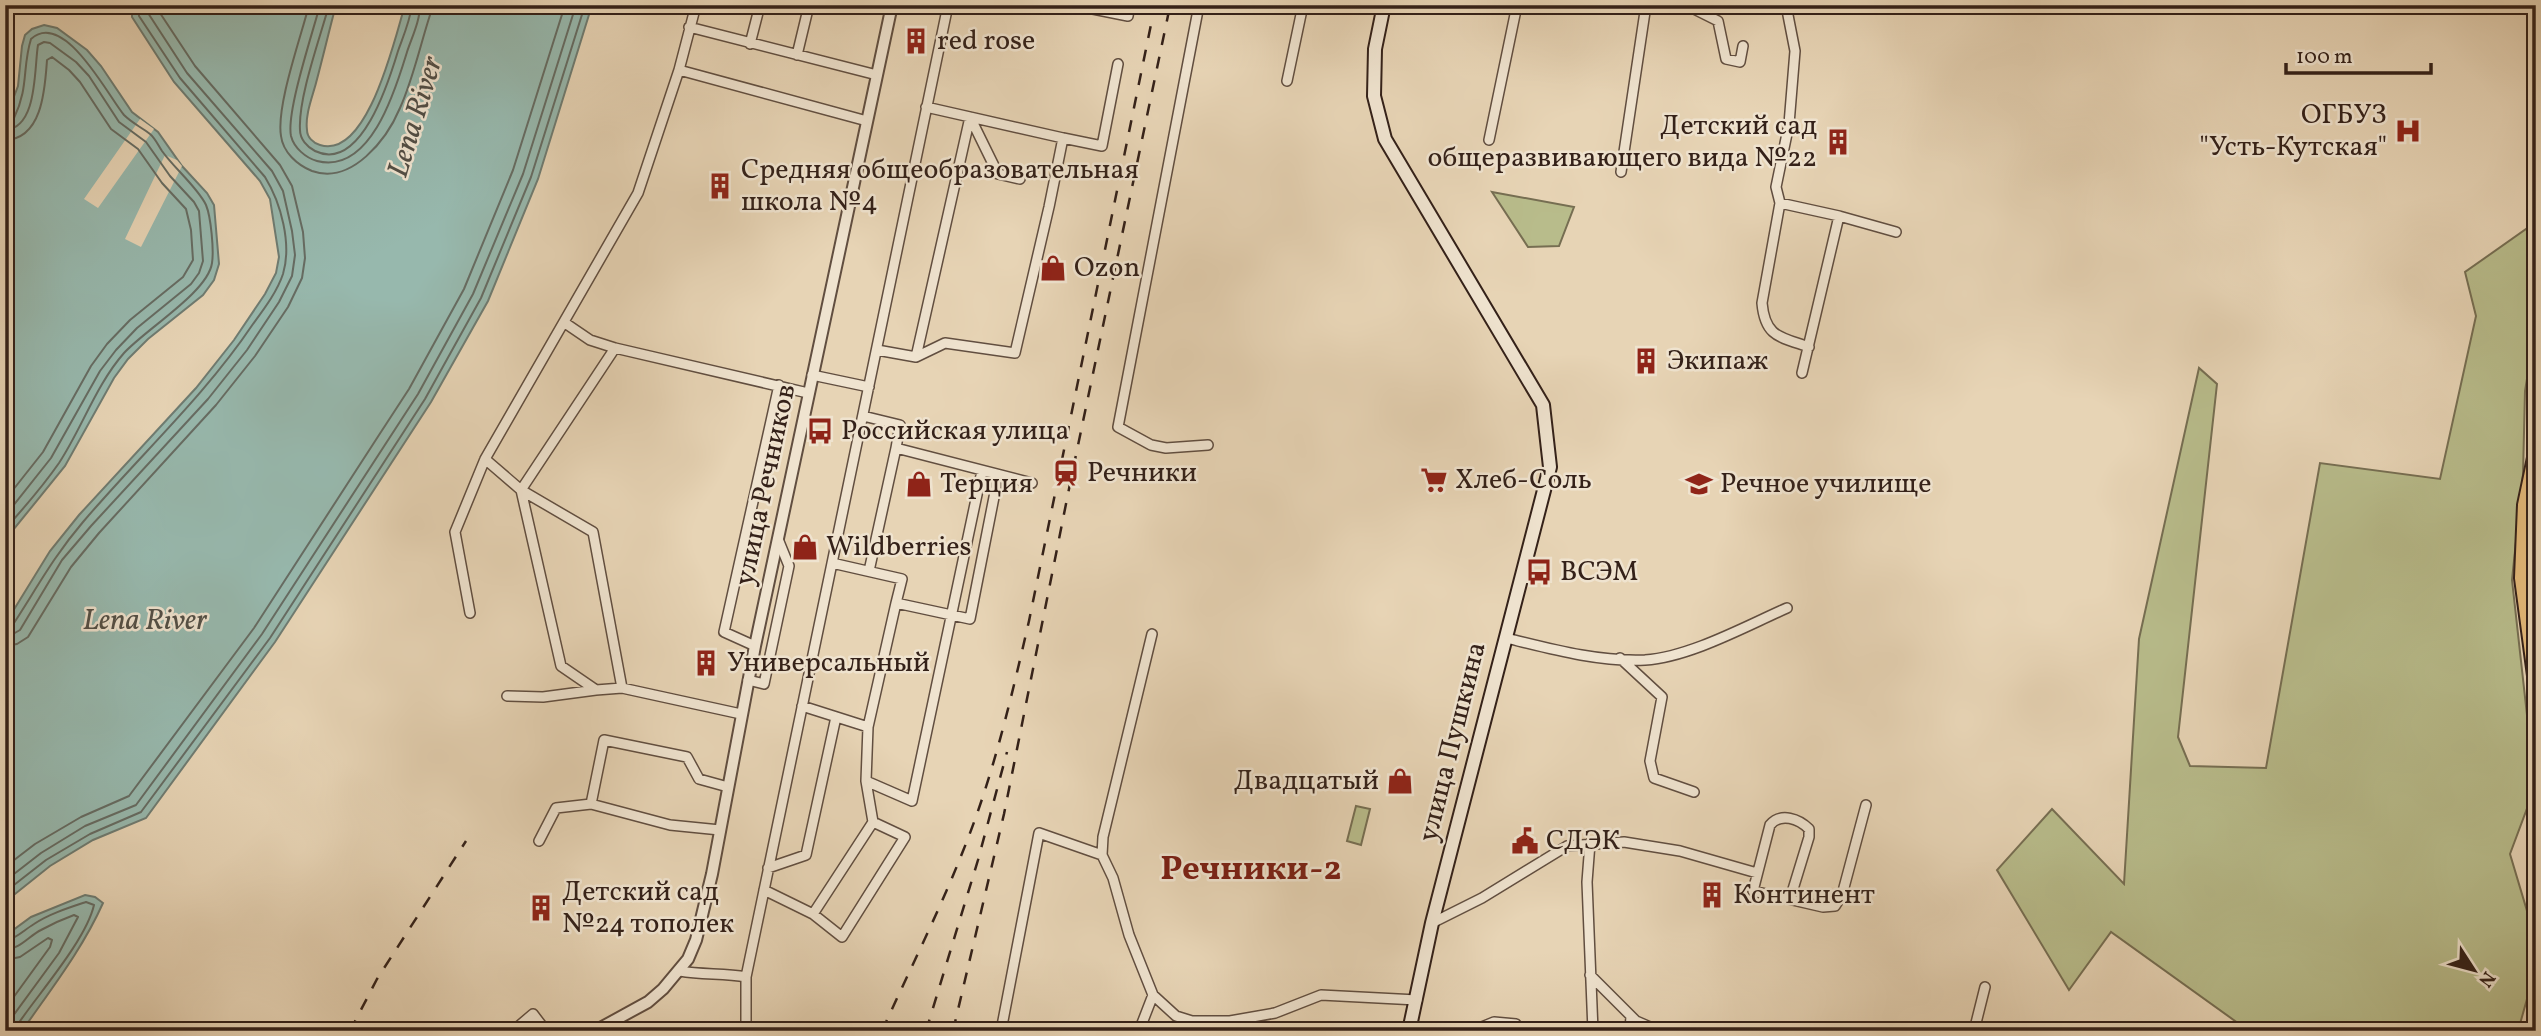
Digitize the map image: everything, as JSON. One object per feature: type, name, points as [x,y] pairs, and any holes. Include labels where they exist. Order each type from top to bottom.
[{"type":"highway","points":[[2536,453],[2525,505],[2522,578],[2536,683]]},
{"type":"main road","name":"улица Пушкина","points":[[1384,5],[1375,50],[1374,96],[1385,139],[1543,405],[1550,467],[1432,923],[1409,1031]]},
{"type":"street","points":[[470,613],[455,532],[485,459],[638,193],[679,70],[696,5]]},
{"type":"street","points":[[750,44],[760,5]]},
{"type":"street","points":[[797,55],[809,5]]},
{"type":"street","points":[[747,1031],[746,977],[948,5]]},
{"type":"street","points":[[1094,5],[1093,9],[1128,16],[1130,5]]},
{"type":"street","points":[[1199,5],[1118,427],[1151,445],[1166,448],[1209,445]]},
{"type":"street","points":[[1287,81],[1304,5]]},
{"type":"street","points":[[1489,140],[1517,5]]},
{"type":"street","points":[[1621,172],[1646,5]]},
{"type":"street","points":[[1686,5],[1718,20],[1726,59],[1740,62],[1743,46]]},
{"type":"street","points":[[1786,5],[1795,51],[1789,124],[1776,187],[1780,203],[1762,303],[1764,319],[1773,334],[1809,347]]},
{"type":"street","name":"улица Речников","points":[[595,1031],[648,1002],[680,971],[696,940],[755,646],[877,75],[889,6]]},
{"type":"street","points":[[690,27],[877,75]]},
{"type":"street","points":[[926,107],[1102,146],[1118,64]]},
{"type":"street","points":[[679,70],[867,121]]},
{"type":"street","points":[[970,117],[998,174],[1020,179]]},
{"type":"street","points":[[916,357],[970,117]]},
{"type":"street","points":[[877,350],[916,357],[945,343],[1015,353],[1063,138]]},
{"type":"street","points":[[1780,203],[1896,232]]},
{"type":"street","points":[[1802,373],[1839,216]]},
{"type":"street","points":[[565,323],[590,340],[615,348],[808,393]]},
{"type":"street","points":[[596,690],[561,666],[521,490],[615,348]]},
{"type":"street","points":[[2536,373],[2532,407],[2536,434]]},
{"type":"street","points":[[813,374],[869,387]]},
{"type":"street","points":[[755,646],[724,632],[779,385]]},
{"type":"street","points":[[863,416],[900,425],[869,571]]},
{"type":"street","points":[[896,448],[1032,483]]},
{"type":"street","points":[[485,459],[521,490],[593,531],[622,688]]},
{"type":"street","points":[[866,781],[912,801],[982,471]]},
{"type":"street","points":[[896,603],[970,619],[996,487],[996,474]]},
{"type":"street","points":[[748,680],[764,684],[789,566],[778,538]]},
{"type":"street","points":[[813,914],[873,822],[866,781],[868,727],[902,579],[832,563]]},
{"type":"street","points":[[1506,638],[1585,656],[1646,660],[1696,648],[1787,608]]},
{"type":"street","points":[[1152,634],[1102,837],[1102,855],[1113,878],[1129,935],[1153,995],[1176,1016],[1192,1021],[1230,1021],[1275,1013],[1321,995],[1417,1000]]},
{"type":"street","points":[[1620,658],[1662,697],[1650,761],[1654,778],[1693,792]]},
{"type":"street","points":[[507,696],[543,697],[622,688],[741,714]]},
{"type":"street","points":[[802,706],[868,727]]},
{"type":"street","points":[[768,869],[806,855],[836,717]]},
{"type":"street","points":[[591,804],[604,740],[687,757],[699,779],[728,787]]},
{"type":"street","points":[[539,841],[556,808],[591,804],[670,825],[720,831]]},
{"type":"street","points":[[1790,899],[1809,836],[1806,826],[1801,822],[1782,817],[1775,819],[1767,834],[1753,891],[1829,908],[1840,902],[1866,805]]},
{"type":"street","points":[[764,890],[813,914],[842,937],[905,837],[873,822]]},
{"type":"street","points":[[1002,1031],[1039,833],[1102,855]]},
{"type":"street","points":[[1432,923],[1482,898],[1567,846],[1624,842],[1680,851],[1757,873]]},
{"type":"street","points":[[1590,843],[1587,882],[1593,1031]]},
{"type":"street","points":[[680,971],[709,976],[746,977]]},
{"type":"street","points":[[1590,975],[1631,1016],[1659,1031]]},
{"type":"street","points":[[1974,1031],[1985,987]]},
{"type":"street","points":[[1139,1031],[1153,995]]},
{"type":"street","points":[[513,1031],[533,1014],[546,1031]]},
{"type":"street","points":[[1630,1031],[1631,1016]]},
{"type":"street","points":[[1472,1031],[1493,1022],[1516,1024],[1520,1031]]},
{"type":"green space","points":[[1492,192],[1574,207],[1559,246],[1528,247]]},
{"type":"green space","points":[[2536,222],[2536,324],[2525,391],[2523,474],[2512,580],[2535,787],[2510,854],[2536,941],[2536,967],[2518,1031],[2249,1031],[2111,932],[2069,990],[1997,870],[2052,809],[2124,884],[2139,639],[2199,368],[2217,384],[2178,737],[2190,766],[2266,768],[2320,463],[2440,479],[2476,316],[2465,272]]},
{"type":"green space","points":[[1356,806],[1370,809],[1361,845],[1347,841]]},
{"type":"water","name":"Lena River","points":[[132,5],[336,5],[309,106],[307,130],[313,141],[320,145],[337,145],[352,134],[377,93],[405,5],[592,5],[538,179],[488,301],[431,402],[275,642],[146,818],[93,840],[50,866],[5,902],[5,624],[50,551],[79,515],[196,388],[234,340],[265,294],[276,273],[279,257],[270,199],[260,181],[174,82],[132,17]]},
{"type":"water","points":[[44,25],[57,28],[87,50],[132,112],[158,132],[182,166],[207,193],[214,205],[219,264],[214,280],[203,295],[148,339],[128,359],[114,378],[65,466],[5,540],[5,120],[18,86],[25,35]]},
{"type":"water","points":[[85,895],[95,897],[103,903],[86,937],[22,1031],[5,1031],[5,936],[31,917]]},
{"type":"pier","points":[[140,119],[154,129],[98,208],[84,199]]},
{"type":"pier","points":[[165,155],[177,160],[182,166],[141,247],[125,239]]},
{"type":"railway","points":[[882,1031],[963,851],[1000,737],[1029,621],[1155,5]]},
{"type":"railway","points":[[953,1031],[1004,814],[1170,6]]},
{"type":"railway","points":[[926,1031],[978,860],[1007,752]]},
{"type":"railway","points":[[350,1031],[377,979],[466,841]]},
{"type":"place","name":"red rose","points":[[916,41]]},
{"type":"place","name":"ОГБУЗ \"Усть-Кутская\"","points":[[2408,131]]},
{"type":"place","name":"Детский сад общеразвивающего вида №22","points":[[1838,142]]},
{"type":"place","name":"Средняя общеобразовательная школа №4","points":[[720,186]]},
{"type":"place","name":"Ozon","points":[[1053,268]]},
{"type":"place","name":"Экипаж","points":[[1646,361]]},
{"type":"place","name":"Российская улица","points":[[820,431]]},
{"type":"place","name":"Речники","points":[[1066,473]]},
{"type":"place","name":"Хлеб-Соль","points":[[1434,480]]},
{"type":"place","name":"Терция","points":[[919,484]]},
{"type":"place","name":"Речное училище","points":[[1699,484]]},
{"type":"place","name":"Wildberries","points":[[805,547]]},
{"type":"place","name":"ВСЭМ","points":[[1539,572]]},
{"type":"place","name":"Универсальный","points":[[706,663]]},
{"type":"place","name":"Двадцатый","points":[[1400,781]]},
{"type":"place","name":"СДЭК","points":[[1525,841]]},
{"type":"place","name":"Континент","points":[[1712,895]]},
{"type":"place","name":"Детский сад №24 тополек","points":[[541,908]]},
{"type":"district","name":"Речники-2","points":[[1251,870]]}]
